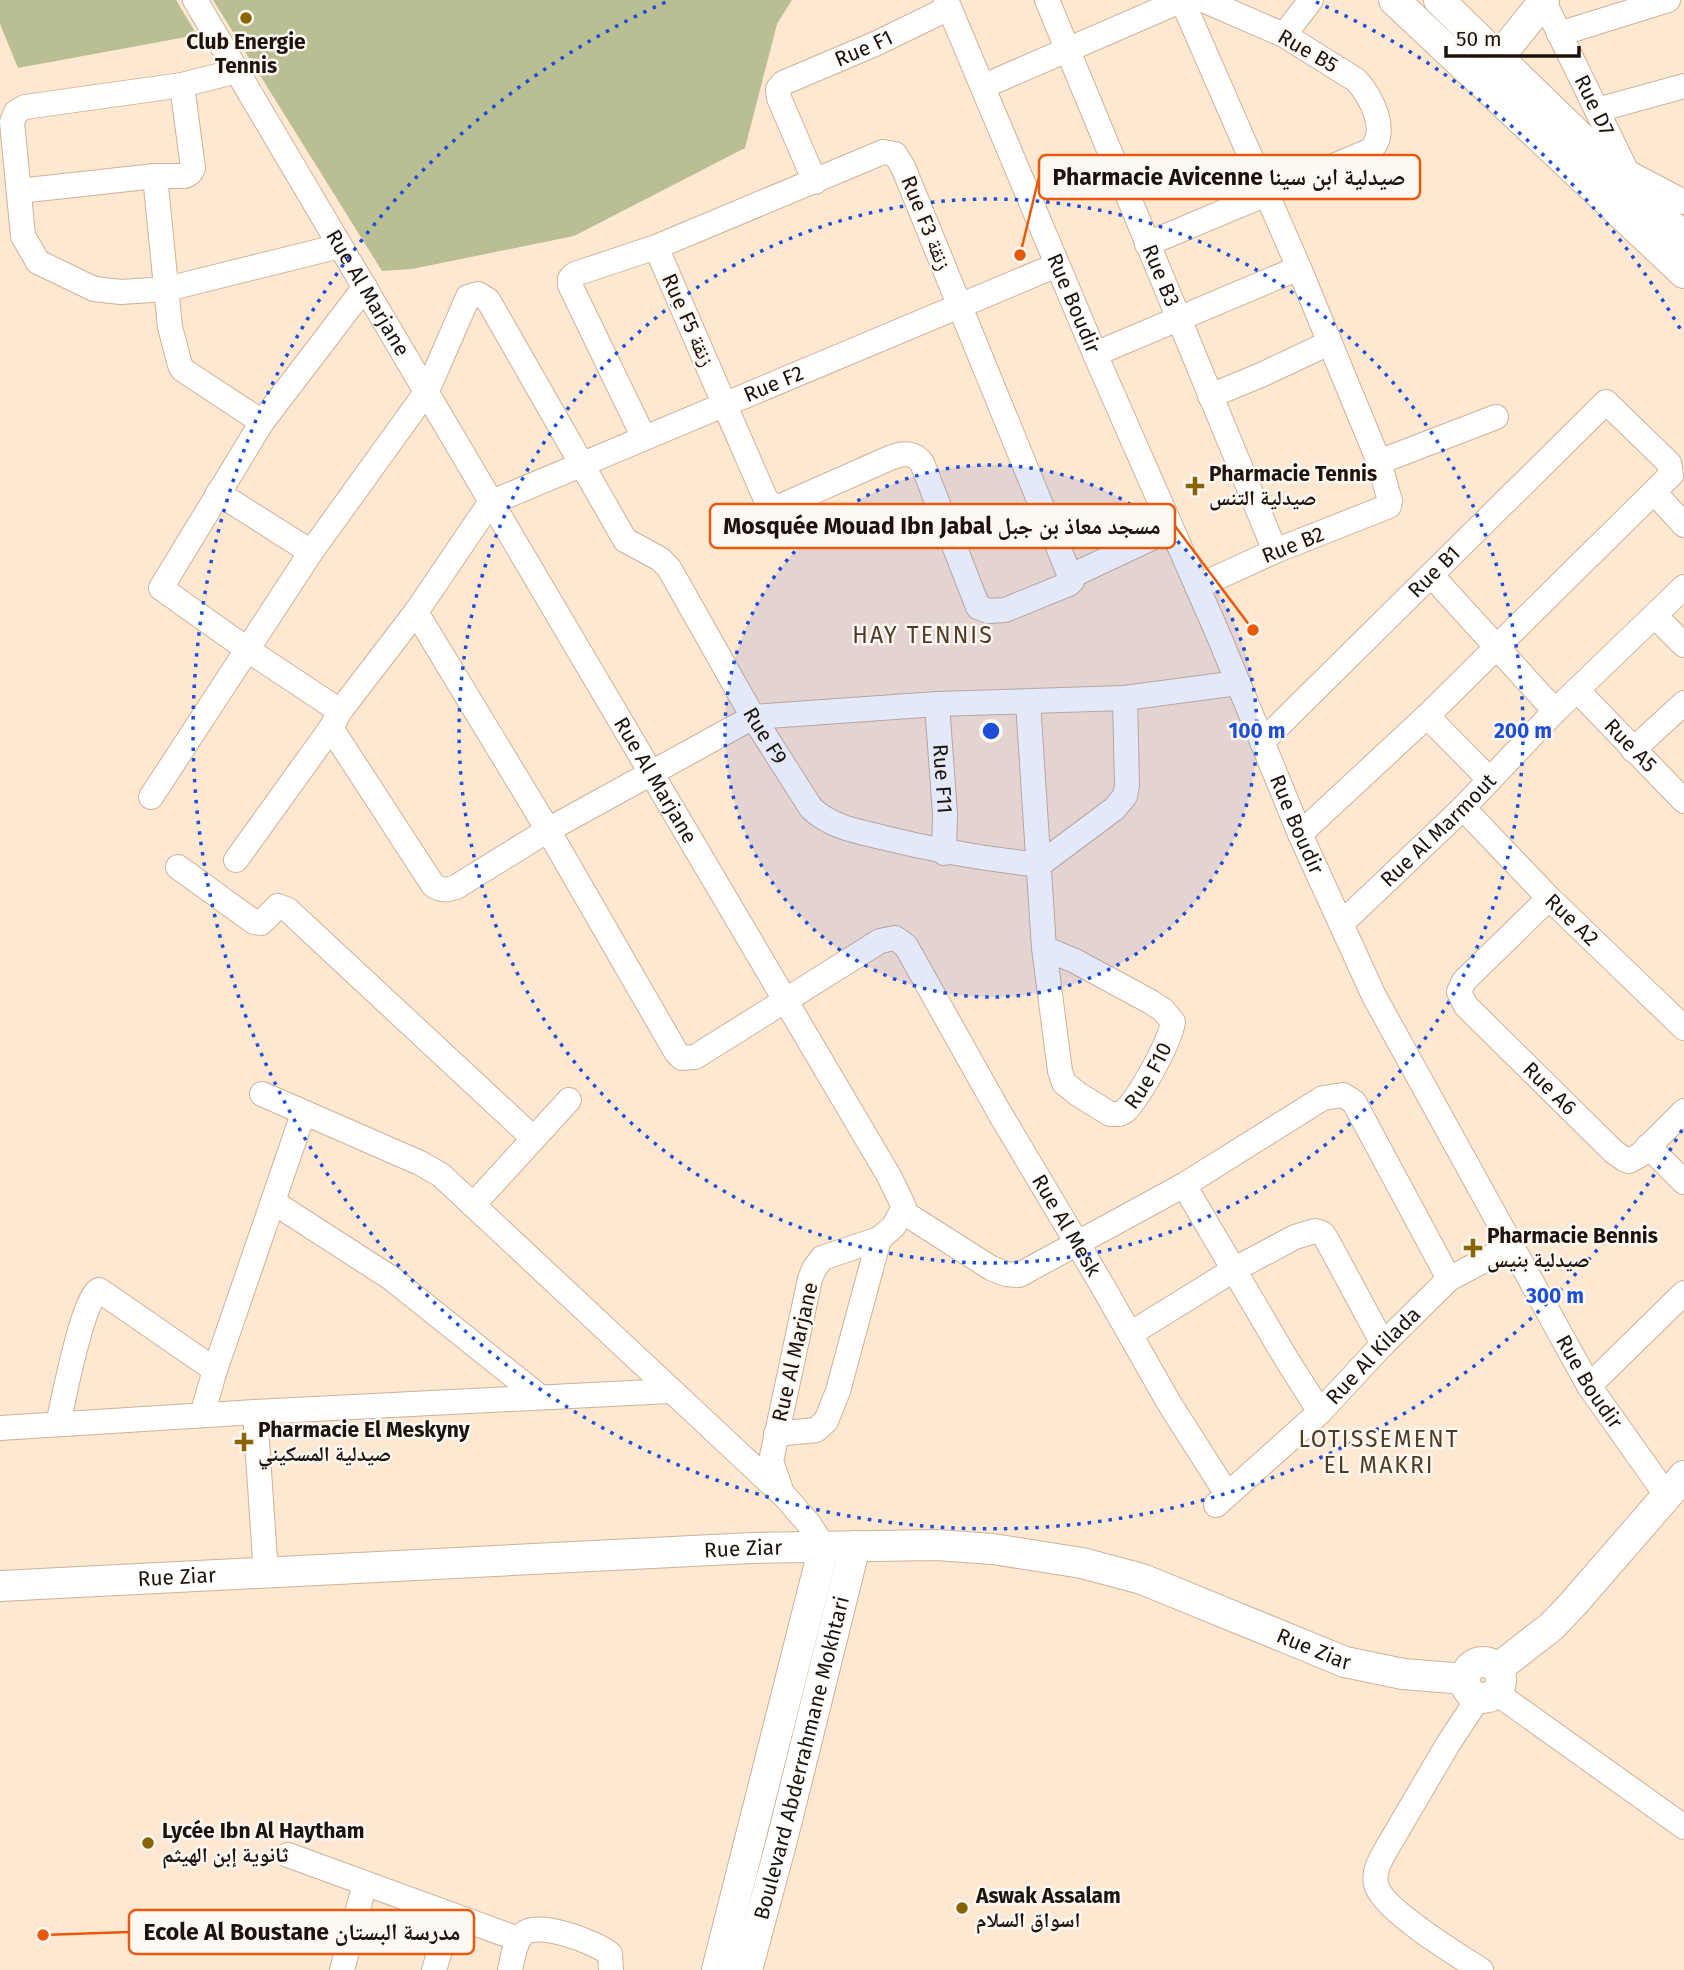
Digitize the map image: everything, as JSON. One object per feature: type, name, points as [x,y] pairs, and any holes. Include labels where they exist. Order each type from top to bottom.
[{"type":"main road","points":[[1394,0],[1684,238]]},
{"type":"main road","points":[[1439,0],[1499,57],[1617,182],[1684,273]]},
{"type":"main road","points":[[1499,57],[1544,1]]},
{"type":"main road","points":[[1484,1684],[1566,1612],[1675,1486]]},
{"type":"main road","name":"Rue Ziar","points":[[0,1586],[752,1548],[937,1545],[982,1548],[1082,1563],[1142,1579],[1345,1662],[1403,1674],[1484,1684]]},
{"type":"main road","name":"Boulevard Abderrahmane Mokhtari","points":[[734,1960],[785,1827],[855,1546]]},
{"type":"main road","name":"Boulevard Abderrahmane Mokhtari","points":[[734,1960],[755,1821],[824,1547]]},
{"type":"main road","points":[[755,1821],[785,1827]]},
{"type":"street","name":"Rue Al Marjane","points":[[195,0],[889,1176],[903,1204],[903,1212]]},
{"type":"street","name":"Rue B3","points":[[1047,0],[1275,551]]},
{"type":"street","points":[[984,86],[1181,0],[1299,268],[1379,462],[1496,417]]},
{"type":"street","name":"Rue B5","points":[[1203,0],[1284,35],[1343,71],[1365,89],[1376,115],[1380,134],[1369,151],[1266,192]]},
{"type":"street","points":[[1284,35],[1311,0]]},
{"type":"street","points":[[1559,34],[1668,0]]},
{"type":"street","name":"Rue D7","points":[[1544,1],[1597,110],[1617,182]]},
{"type":"street","name":"Rue Boudir","points":[[948,4],[1300,834],[1374,996],[1589,1386],[1675,1486]]},
{"type":"street","name":"Rue F1","points":[[815,182],[778,89],[783,83],[875,44],[948,4]]},
{"type":"street","points":[[237,71],[182,85],[25,107],[16,112],[12,122],[23,236],[38,262],[94,289],[121,292],[167,289],[340,246]]},
{"type":"street","points":[[19,191],[155,176],[186,176],[193,168],[182,85]]},
{"type":"street","points":[[1597,110],[1684,86]]},
{"type":"street","name":"Rue F3 زنقة","points":[[644,438],[570,285],[570,279],[575,274],[656,247],[883,152],[895,154],[903,167],[1072,578]]},
{"type":"street","points":[[155,176],[170,327],[183,370],[262,422]]},
{"type":"street","points":[[1617,182],[1684,202]]},
{"type":"street","points":[[1147,244],[1266,192]]},
{"type":"street","name":"Rue F5 زنقة","points":[[656,247],[767,502],[772,506],[779,507],[900,454],[917,456],[978,607],[995,611],[1032,600],[1069,584],[1072,578]]},
{"type":"street","name":"Rue F2","points":[[490,503],[1057,265]]},
{"type":"street","points":[[1095,354],[1299,268]]},
{"type":"street","points":[[365,286],[262,422],[161,588],[248,650],[336,719],[433,885],[439,889],[456,887],[548,830],[753,717],[937,704],[1125,698],[1238,683]]},
{"type":"street","name":"Rue F9","points":[[427,391],[468,298],[478,295],[488,300],[625,540],[660,559],[669,568],[753,717],[811,808],[823,820],[842,827],[944,853],[1039,865]]},
{"type":"street","points":[[1210,396],[1329,342]]},
{"type":"street","points":[[151,797],[311,552],[427,391]]},
{"type":"street","name":"Rue B1","points":[[1262,742],[1605,402],[1669,463],[1671,475],[1654,492]]},
{"type":"street","name":"Rue B2","points":[[1197,587],[1275,551],[1389,506],[1389,491],[1379,462]]},
{"type":"street","points":[[218,492],[311,552]]},
{"type":"street","points":[[1300,834],[1427,716],[1654,492],[1684,525]]},
{"type":"street","points":[[236,860],[416,612],[490,503]]},
{"type":"street","points":[[1072,578],[1171,529]]},
{"type":"street","points":[[1432,576],[1555,711]]},
{"type":"street","name":"Rue Al Marmout","points":[[1340,924],[1463,808],[1555,711],[1684,587]]},
{"type":"street","points":[[416,612],[548,830],[676,1052],[682,1058],[695,1057],[785,1001]]},
{"type":"street","points":[[1655,616],[1684,645]]},
{"type":"street","name":"Rue A5","points":[[1577,690],[1684,801]]},
{"type":"street","points":[[1039,865],[1114,809],[1125,796],[1125,698]]},
{"type":"street","name":"Rue F10","points":[[1028,702],[1044,948],[1064,1083],[1110,1114],[1118,1114],[1130,1106],[1149,1075],[1173,1022],[1152,1002],[1075,961],[1044,948]]},
{"type":"street","points":[[1633,750],[1684,703]]},
{"type":"street","name":"Rue F11","points":[[937,704],[945,814],[944,853]]},
{"type":"street","points":[[1427,716],[1490,780]]},
{"type":"street","name":"Rue A2","points":[[1463,808],[1549,898],[1684,1028]]},
{"type":"street","points":[[178,867],[254,922],[261,923],[278,906],[288,910],[533,1138]]},
{"type":"street","name":"Rue A6","points":[[1549,898],[1464,981],[1459,992],[1466,1006],[1614,1152],[1627,1160],[1644,1151]]},
{"type":"street","name":"Rue Al Mesk","points":[[785,1001],[880,941],[890,938],[901,940],[1190,1438],[1220,1500]]},
{"type":"street","points":[[262,1094],[420,1163],[441,1175],[782,1493]]},
{"type":"street","points":[[776,1434],[816,1430],[826,1421],[842,1378],[879,1239],[894,1226],[903,1212],[969,1256],[1006,1274],[1024,1273],[1184,1185],[1323,1098],[1343,1095],[1354,1102],[1449,1279]]},
{"type":"street","points":[[473,1205],[569,1101]]},
{"type":"street","points":[[1684,1111],[1644,1151],[1684,1182]]},
{"type":"street","points":[[202,1415],[303,1114]]},
{"type":"street","points":[[1184,1185],[1320,1412]]},
{"type":"street","points":[[273,1202],[391,1278],[540,1397]]},
{"type":"street","points":[[1130,1334],[1235,1269],[1295,1237],[1308,1232],[1319,1232],[1327,1240],[1383,1344]]},
{"type":"street","name":"Rue Al Marjane","points":[[824,1547],[809,1524],[782,1493],[771,1461],[814,1269],[827,1255],[879,1239]]},
{"type":"street","name":"Rue Al Kilada","points":[[1220,1500],[1320,1412],[1383,1344],[1449,1279],[1511,1246]]},
{"type":"street","points":[[58,1424],[82,1322],[90,1299],[99,1290],[215,1370]]},
{"type":"street","points":[[1589,1386],[1684,1293]]},
{"type":"street","points":[[0,1428],[670,1391]]},
{"type":"street","points":[[256,1412],[266,1574]]},
{"type":"street","points":[[1480,1970],[1393,1908],[1378,1889],[1375,1877],[1378,1864],[1387,1848],[1484,1684],[1684,1827]]},
{"type":"street","points":[[288,1855],[518,1939]]},
{"type":"street","points":[[342,1970],[365,1883]]},
{"type":"street","points":[[434,1970],[451,1915]]},
{"type":"street","points":[[510,1970],[518,1939],[524,1932],[541,1928],[601,1946],[610,1954],[611,1970]]},
{"type":"green space","points":[[0,0],[176,0],[197,35],[18,68],[0,24]]},
{"type":"green space","points":[[213,0],[792,0],[777,24],[745,148],[574,236],[412,269],[382,271]]},
{"type":"place","name":"Club Energie Tennis","points":[[246,18]]},
{"type":"place","name":"Pharmacie Avicenne صيدلية ابن سينا","points":[[1020,255]]},
{"type":"place","name":"Pharmacie Tennis صيدلية التنس","points":[[1195,486]]},
{"type":"place","name":"Mosquée Mouad Ibn Jabal مسجد معاذ بن جبل","points":[[1253,630]]},
{"type":"place","name":"Pharmacie Bennis صيدلية بنيس","points":[[1473,1248]]},
{"type":"place","name":"Pharmacie El Meskyny صيدلية المسكيني","points":[[244,1442]]},
{"type":"place","name":"Lycée Ibn Al Haytham ثانوية إبن الهيثم","points":[[148,1843]]},
{"type":"place","name":"Aswak Assalam اسواق السلام","points":[[962,1908]]},
{"type":"place","name":"Ecole Al Boustane مدرسة البستان","points":[[43,1935]]},
{"type":"district","name":"HAY TENNIS","points":[[923,635]]},
{"type":"district","name":"LOTISSEMENT EL MAKRI","points":[[1379,1452]]}]
